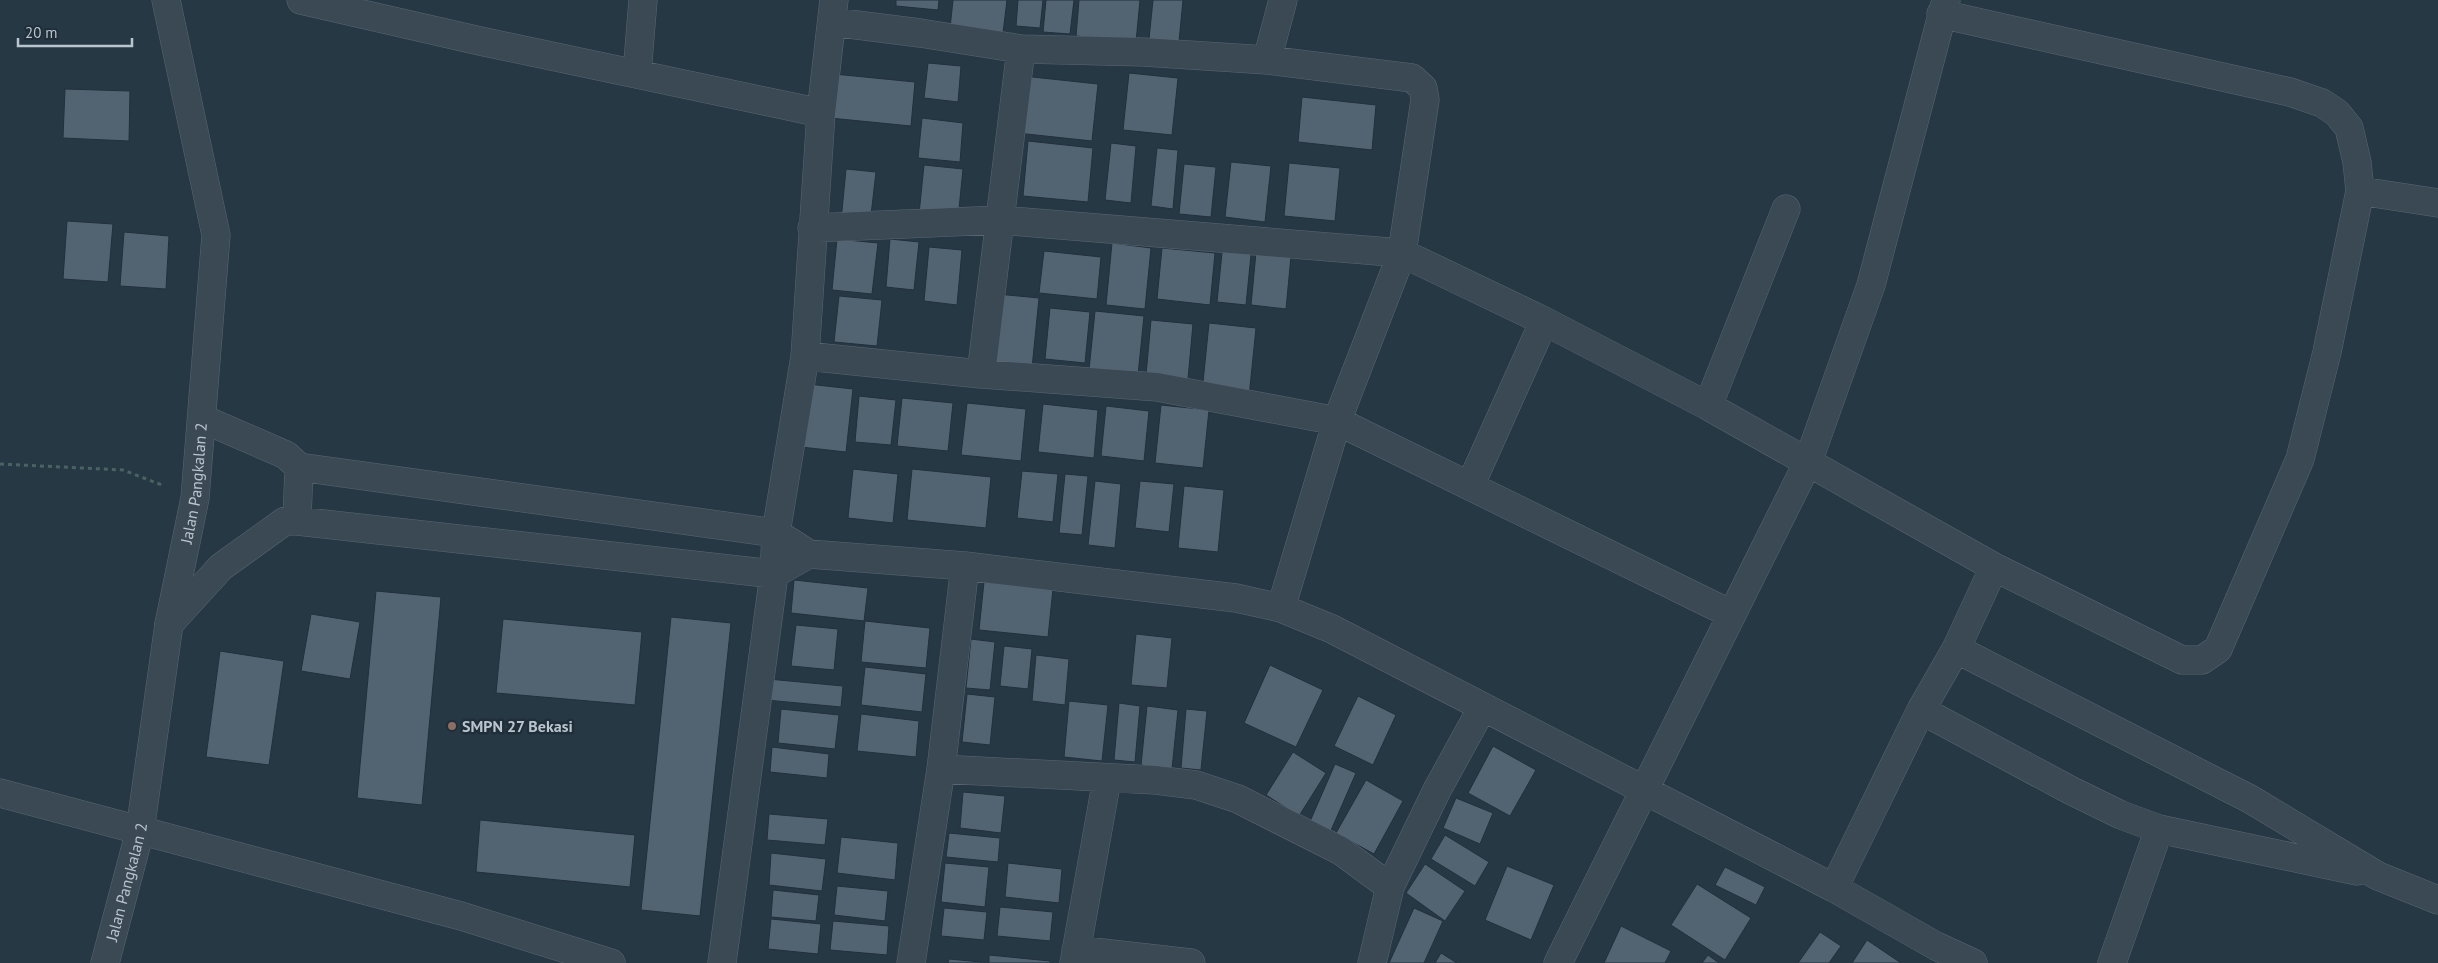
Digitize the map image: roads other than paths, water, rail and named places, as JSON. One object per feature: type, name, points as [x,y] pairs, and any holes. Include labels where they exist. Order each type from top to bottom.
[{"type":"street","name":"Jalan Pangkalan 2","points":[[105,963],[140,831],[169,624],[195,498],[203,419],[216,235],[166,0]]},
{"type":"street","points":[[301,0],[821,113]]},
{"type":"street","points":[[637,74],[643,0]]},
{"type":"street","points":[[1267,60],[1283,0]]},
{"type":"street","points":[[812,228],[999,220],[1402,253],[1544,321],[1708,406],[1808,462],[1994,567],[2182,660],[2202,660],[2218,649],[2300,459],[2327,352],[2360,192],[2357,162],[2349,128],[2338,113],[2322,103],[2290,92],[1943,7],[1871,285],[1808,462],[1558,963]]},
{"type":"street","points":[[722,963],[774,574],[776,533],[806,356],[812,228],[821,113],[833,11],[920,33],[1020,49],[1143,52],[1267,60],[1412,78],[1423,88],[1425,100],[1402,253],[1337,421],[1281,608]]},
{"type":"street","points":[[981,374],[1020,49]]},
{"type":"street","points":[[2360,192],[2438,203]]},
{"type":"street","points":[[1708,406],[1786,209]]},
{"type":"street","points":[[1470,486],[1544,321]]},
{"type":"street","points":[[806,356],[981,374],[1158,387],[1337,421],[1731,614]]},
{"type":"street","points":[[203,419],[286,455],[300,467],[776,533],[808,554],[965,566],[1236,598],[1281,608],[1332,629],[1834,888],[1936,946],[1973,963]]},
{"type":"street","points":[[298,520],[300,467]]},
{"type":"street","points":[[169,624],[221,567],[285,521],[298,520],[774,574],[808,554]]},
{"type":"street","points":[[911,963],[941,769],[965,566]]},
{"type":"street","points":[[1834,888],[1921,710],[1956,649],[1994,567]]},
{"type":"street","points":[[1956,649],[2250,800],[2378,876],[2438,900]]},
{"type":"street","points":[[1372,963],[1390,887],[1437,790],[1482,708]]},
{"type":"street","points":[[1921,710],[2070,790],[2121,815],[2159,829],[2378,876]]},
{"type":"street","points":[[941,769],[1155,780],[1196,785],[1238,799],[1341,851],[1390,887]]},
{"type":"street","points":[[1107,779],[1075,957],[1191,963]]},
{"type":"street","points":[[0,793],[461,916],[611,963]]},
{"type":"street","points":[[2112,963],[2159,829]]},
{"type":"place","name":"SMPN 27 Bekasi","points":[[452,726]]}]
